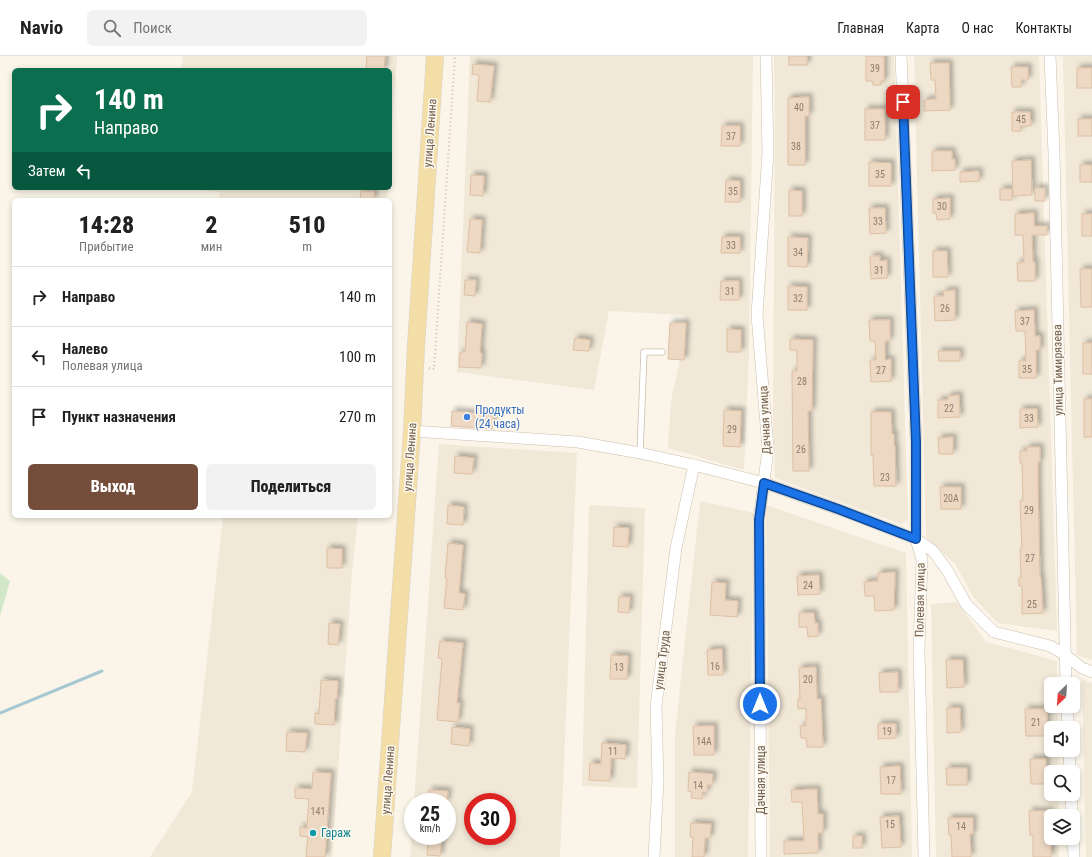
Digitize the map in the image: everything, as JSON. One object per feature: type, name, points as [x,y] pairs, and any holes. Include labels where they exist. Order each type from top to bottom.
[{"type":"main road","name":"улица Ленина","points":[[382,857],[412,432],[435,56]]},
{"type":"street","name":"Дачная улица","points":[[761,857],[759,520],[768,449],[757,315],[768,153],[766,56]]},
{"type":"street","name":"Полевая улица","points":[[901,56],[916,442],[916,539],[922,560],[919,649],[924,857]]},
{"type":"street","name":"улица Тимирязева","points":[[1050,56],[1066,677]]},
{"type":"street","points":[[412,432],[578,442],[640,453],[694,464],[764,483],[838,509],[916,539],[933,551],[947,570],[966,604],[994,632],[1050,646],[1064,654],[1082,668],[1092,672]]},
{"type":"street","name":"улица Труда","points":[[654,857],[658,780],[656,706],[676,548],[694,464]]},
{"type":"street","points":[[1073,845],[1074,857]]},
{"type":"lane","points":[[640,453],[644,352],[662,352]]},
{"type":"path","points":[[415,367],[434,369],[455,56]]},
{"type":"shaded area","points":[[183,56],[397,56],[392,127],[392,68],[181,68]]},
{"type":"shaded area","points":[[470,56],[753,56],[749,355],[744,470],[668,448],[671,401],[681,354],[685,315],[609,311],[594,390],[457,372]]},
{"type":"shaded area","points":[[774,56],[894,56],[908,519],[901,524],[775,478],[773,417]]},
{"type":"shaded area","points":[[914,56],[1039,56],[1057,631],[998,623],[974,598],[955,564],[926,537]]},
{"type":"shaded area","points":[[1063,56],[1092,56],[1092,660],[1077,655]]},
{"type":"shaded area","points":[[200,190],[388,190],[387,198],[219,198],[220,192]]},
{"type":"shaded area","points":[[439,444],[577,453],[560,857],[410,857],[411,845],[456,845],[456,793],[415,793]]},
{"type":"shaded area","points":[[700,501],[754,513],[748,857],[675,857],[675,734]]},
{"type":"shaded area","points":[[589,505],[645,508],[637,788],[582,786]]},
{"type":"shaded area","points":[[766,505],[906,553],[912,857],[770,857]]},
{"type":"shaded area","points":[[223,518],[358,518],[352,573],[332,857],[150,857],[192,792]]},
{"type":"shaded area","points":[[957,602],[986,642],[1057,661],[1057,677],[1044,677],[1044,713],[1057,713],[1058,721],[1044,721],[1044,757],[1058,757],[1058,765],[1044,765],[1044,801],[1059,801],[1059,809],[1044,809],[1044,845],[1059,845],[1059,857],[936,857],[931,604]]},
{"type":"shaded area","points":[[1082,679],[1092,683],[1092,857],[1086,857]]},
{"type":"green space","points":[[0,573],[10,581],[0,616]]},
{"type":"building","points":[[367,56],[385,56],[384,68],[366,68]]},
{"type":"building","points":[[789,56],[807,56],[807,65],[789,65]]},
{"type":"building","points":[[866,56],[884,56],[884,81],[881,81],[881,85],[873,85],[872,81],[866,81]]},
{"type":"building","points":[[930,63],[949,63],[950,110],[924,111],[924,100],[936,99],[935,80],[931,80]]},
{"type":"building","points":[[473,64],[494,66],[490,102],[477,101],[479,75],[472,74]]},
{"type":"building","points":[[1011,67],[1028,67],[1028,80],[1021,80],[1021,87],[1012,87]]},
{"type":"building","points":[[1077,68],[1092,68],[1092,88],[1077,88]]},
{"type":"building","points":[[809,97],[809,116],[805,116],[805,165],[788,165],[788,98]]},
{"type":"building","points":[[865,109],[885,109],[885,140],[865,140]]},
{"type":"building","points":[[1012,112],[1030,112],[1031,126],[1020,126],[1021,131],[1012,131]]},
{"type":"building","points":[[1078,119],[1092,119],[1092,136],[1078,136]]},
{"type":"building","points":[[722,126],[740,126],[740,146],[721,146]]},
{"type":"building","points":[[932,151],[952,151],[952,159],[955,159],[955,170],[932,171]]},
{"type":"building","points":[[1031,160],[1032,195],[1013,196],[1012,161]]},
{"type":"building","points":[[869,162],[891,163],[891,186],[869,186]]},
{"type":"building","points":[[1080,165],[1092,165],[1092,182],[1080,182]]},
{"type":"building","points":[[979,171],[979,181],[960,182],[960,172]]},
{"type":"building","points":[[471,175],[484,176],[483,196],[470,195]]},
{"type":"building","points":[[726,180],[740,181],[740,202],[725,202]]},
{"type":"building","points":[[1035,188],[1045,188],[1045,201],[1035,201]]},
{"type":"building","points":[[1000,189],[1012,189],[1012,200],[1000,200]]},
{"type":"building","points":[[789,190],[802,191],[802,216],[789,216]]},
{"type":"building","points":[[361,191],[374,191],[374,198],[360,198]]},
{"type":"building","points":[[950,198],[950,219],[937,220],[936,213],[933,213],[933,199]]},
{"type":"building","points":[[869,208],[885,208],[886,233],[870,234]]},
{"type":"building","points":[[1034,213],[1034,226],[1047,226],[1047,235],[1032,235],[1033,262],[1035,262],[1035,281],[1018,281],[1017,263],[1024,262],[1023,235],[1015,235],[1015,214]]},
{"type":"building","points":[[1082,214],[1092,214],[1092,236],[1082,236]]},
{"type":"building","points":[[470,219],[482,220],[480,253],[467,252]]},
{"type":"building","points":[[722,237],[740,237],[740,253],[721,253]]},
{"type":"building","points":[[788,237],[808,238],[807,267],[788,266]]},
{"type":"building","points":[[933,251],[947,251],[948,277],[933,277]]},
{"type":"building","points":[[870,256],[880,256],[880,261],[887,260],[887,278],[871,279]]},
{"type":"building","points":[[1080,269],[1092,269],[1092,307],[1081,307]]},
{"type":"building","points":[[465,280],[476,280],[475,296],[464,295]]},
{"type":"building","points":[[721,281],[739,281],[739,300],[720,300]]},
{"type":"building","points":[[788,286],[807,287],[807,310],[788,310]]},
{"type":"building","points":[[955,290],[955,320],[935,321],[934,296],[944,296],[943,291]]},
{"type":"building","points":[[1034,310],[1035,336],[1040,336],[1040,350],[1036,350],[1036,378],[1019,378],[1019,361],[1026,361],[1025,331],[1016,331],[1015,311]]},
{"type":"building","points":[[869,320],[890,320],[890,341],[885,341],[885,360],[891,359],[891,381],[871,382],[870,360],[876,360],[875,341],[870,341]]},
{"type":"building","points":[[467,322],[482,324],[480,353],[482,353],[481,368],[459,367],[460,352],[465,352]]},
{"type":"building","points":[[670,323],[686,323],[684,360],[668,359]]},
{"type":"building","points":[[727,329],[741,330],[741,352],[727,352]]},
{"type":"building","points":[[575,338],[590,340],[589,351],[573,350]]},
{"type":"building","points":[[790,339],[813,340],[812,411],[808,411],[809,471],[793,471],[792,371],[797,371],[797,350],[790,350]]},
{"type":"building","points":[[1083,343],[1092,343],[1092,374],[1083,374]]},
{"type":"building","points":[[938,351],[960,351],[960,361],[939,361]]},
{"type":"building","points":[[959,395],[960,417],[938,418],[938,400],[948,400],[948,396]]},
{"type":"building","points":[[1084,399],[1092,399],[1092,437],[1084,437]]},
{"type":"building","points":[[1020,409],[1037,409],[1038,427],[1020,428]]},
{"type":"building","points":[[724,410],[741,411],[740,447],[723,446]]},
{"type":"building","points":[[452,411],[494,415],[492,429],[451,426]]},
{"type":"building","points":[[871,412],[891,412],[892,434],[894,434],[895,446],[896,486],[874,486],[873,455],[871,455]]},
{"type":"building","points":[[953,437],[953,454],[939,454],[938,438]]},
{"type":"building","points":[[1027,447],[1040,447],[1040,462],[1038,462],[1038,488],[1040,577],[1043,613],[1022,614],[1022,586],[1019,586],[1019,578],[1021,577],[1020,549],[1022,549],[1020,501],[1023,501],[1022,463],[1020,463],[1020,451],[1027,451]]},
{"type":"building","points":[[455,456],[474,458],[472,474],[454,473]]},
{"type":"building","points":[[940,487],[961,487],[961,509],[941,509]]},
{"type":"building","points":[[448,505],[464,507],[463,525],[447,524]]},
{"type":"building","points":[[614,527],[629,528],[628,547],[613,546]]},
{"type":"building","points":[[448,543],[463,545],[459,593],[465,594],[463,610],[444,608]]},
{"type":"building","points":[[327,548],[342,549],[342,568],[327,568]]},
{"type":"building","points":[[895,572],[894,610],[875,611],[874,596],[865,596],[864,582],[878,581],[878,573]]},
{"type":"building","points":[[819,575],[820,594],[798,595],[797,576]]},
{"type":"building","points":[[712,582],[726,583],[725,600],[738,601],[737,617],[710,615]]},
{"type":"building","points":[[619,597],[630,597],[629,613],[618,612]]},
{"type":"building","points":[[799,613],[814,613],[815,623],[818,623],[818,636],[808,637],[807,627],[799,627]]},
{"type":"building","points":[[329,623],[340,624],[338,645],[328,644]]},
{"type":"building","points":[[440,641],[463,643],[457,703],[460,703],[458,722],[437,720],[442,659],[438,658]]},
{"type":"building","points":[[722,649],[723,675],[708,675],[707,650]]},
{"type":"building","points":[[611,655],[628,656],[627,679],[610,679]]},
{"type":"building","points":[[946,660],[963,660],[964,687],[947,688]]},
{"type":"building","points":[[816,667],[817,699],[821,699],[823,747],[807,747],[806,738],[801,738],[800,726],[806,726],[806,708],[798,709],[798,699],[800,699],[799,668]]},
{"type":"building","points":[[898,672],[898,692],[880,692],[879,673]]},
{"type":"building","points":[[321,680],[338,681],[337,699],[335,699],[334,725],[315,724],[315,713],[319,714]]},
{"type":"building","points":[[947,708],[960,708],[961,732],[947,733]]},
{"type":"building","points":[[1025,709],[1044,709],[1044,713],[1047,713],[1047,721],[1044,721],[1044,736],[1026,736]]},
{"type":"building","points":[[878,724],[896,724],[896,738],[878,739]]},
{"type":"building","points":[[693,726],[714,726],[714,755],[694,755]]},
{"type":"building","points":[[452,727],[470,729],[469,746],[451,744]]},
{"type":"building","points":[[287,732],[307,733],[305,752],[286,751]]},
{"type":"building","points":[[602,743],[626,745],[625,759],[611,758],[610,781],[589,780],[590,763],[601,764]]},
{"type":"building","points":[[1030,759],[1046,759],[1046,765],[1044,765],[1044,784],[1031,784]]},
{"type":"building","points":[[900,766],[901,794],[881,794],[880,767]]},
{"type":"building","points":[[946,768],[967,768],[967,785],[947,785]]},
{"type":"building","points":[[313,772],[331,773],[325,857],[306,857],[308,837],[300,836],[300,827],[307,828],[309,799],[295,798],[295,788],[312,789]]},
{"type":"building","points":[[689,772],[713,774],[712,785],[707,785],[707,793],[702,792],[702,799],[691,798],[692,792],[688,791]]},
{"type":"building","points":[[817,789],[818,814],[823,814],[823,833],[818,833],[818,853],[784,854],[784,841],[804,841],[802,802],[792,802],[791,790]]},
{"type":"building","points":[[429,790],[448,791],[448,793],[429,793]]},
{"type":"building","points":[[1029,811],[1044,811],[1044,845],[1051,845],[1051,857],[1033,857],[1033,835],[1030,835]]},
{"type":"building","points":[[899,816],[901,847],[882,848],[880,817]]},
{"type":"building","points":[[948,818],[973,818],[973,834],[970,834],[971,857],[952,857],[951,835],[949,835]]},
{"type":"building","points":[[691,823],[711,824],[710,838],[705,838],[704,857],[692,857],[693,837],[690,837]]},
{"type":"building","points":[[853,836],[862,836],[862,848],[853,848]]},
{"type":"building","points":[[428,845],[441,845],[440,856],[427,855]]},
{"type":"waterway","points":[[0,713],[102,671]]},
{"type":"place","name":"Продукты (24 часа)","points":[[467,417]]},
{"type":"place","name":"Гараж","points":[[313,833]]},
{"type":"route","points":[[760,704],[759,520],[764,483],[916,539],[916,442],[903,102]]}]
